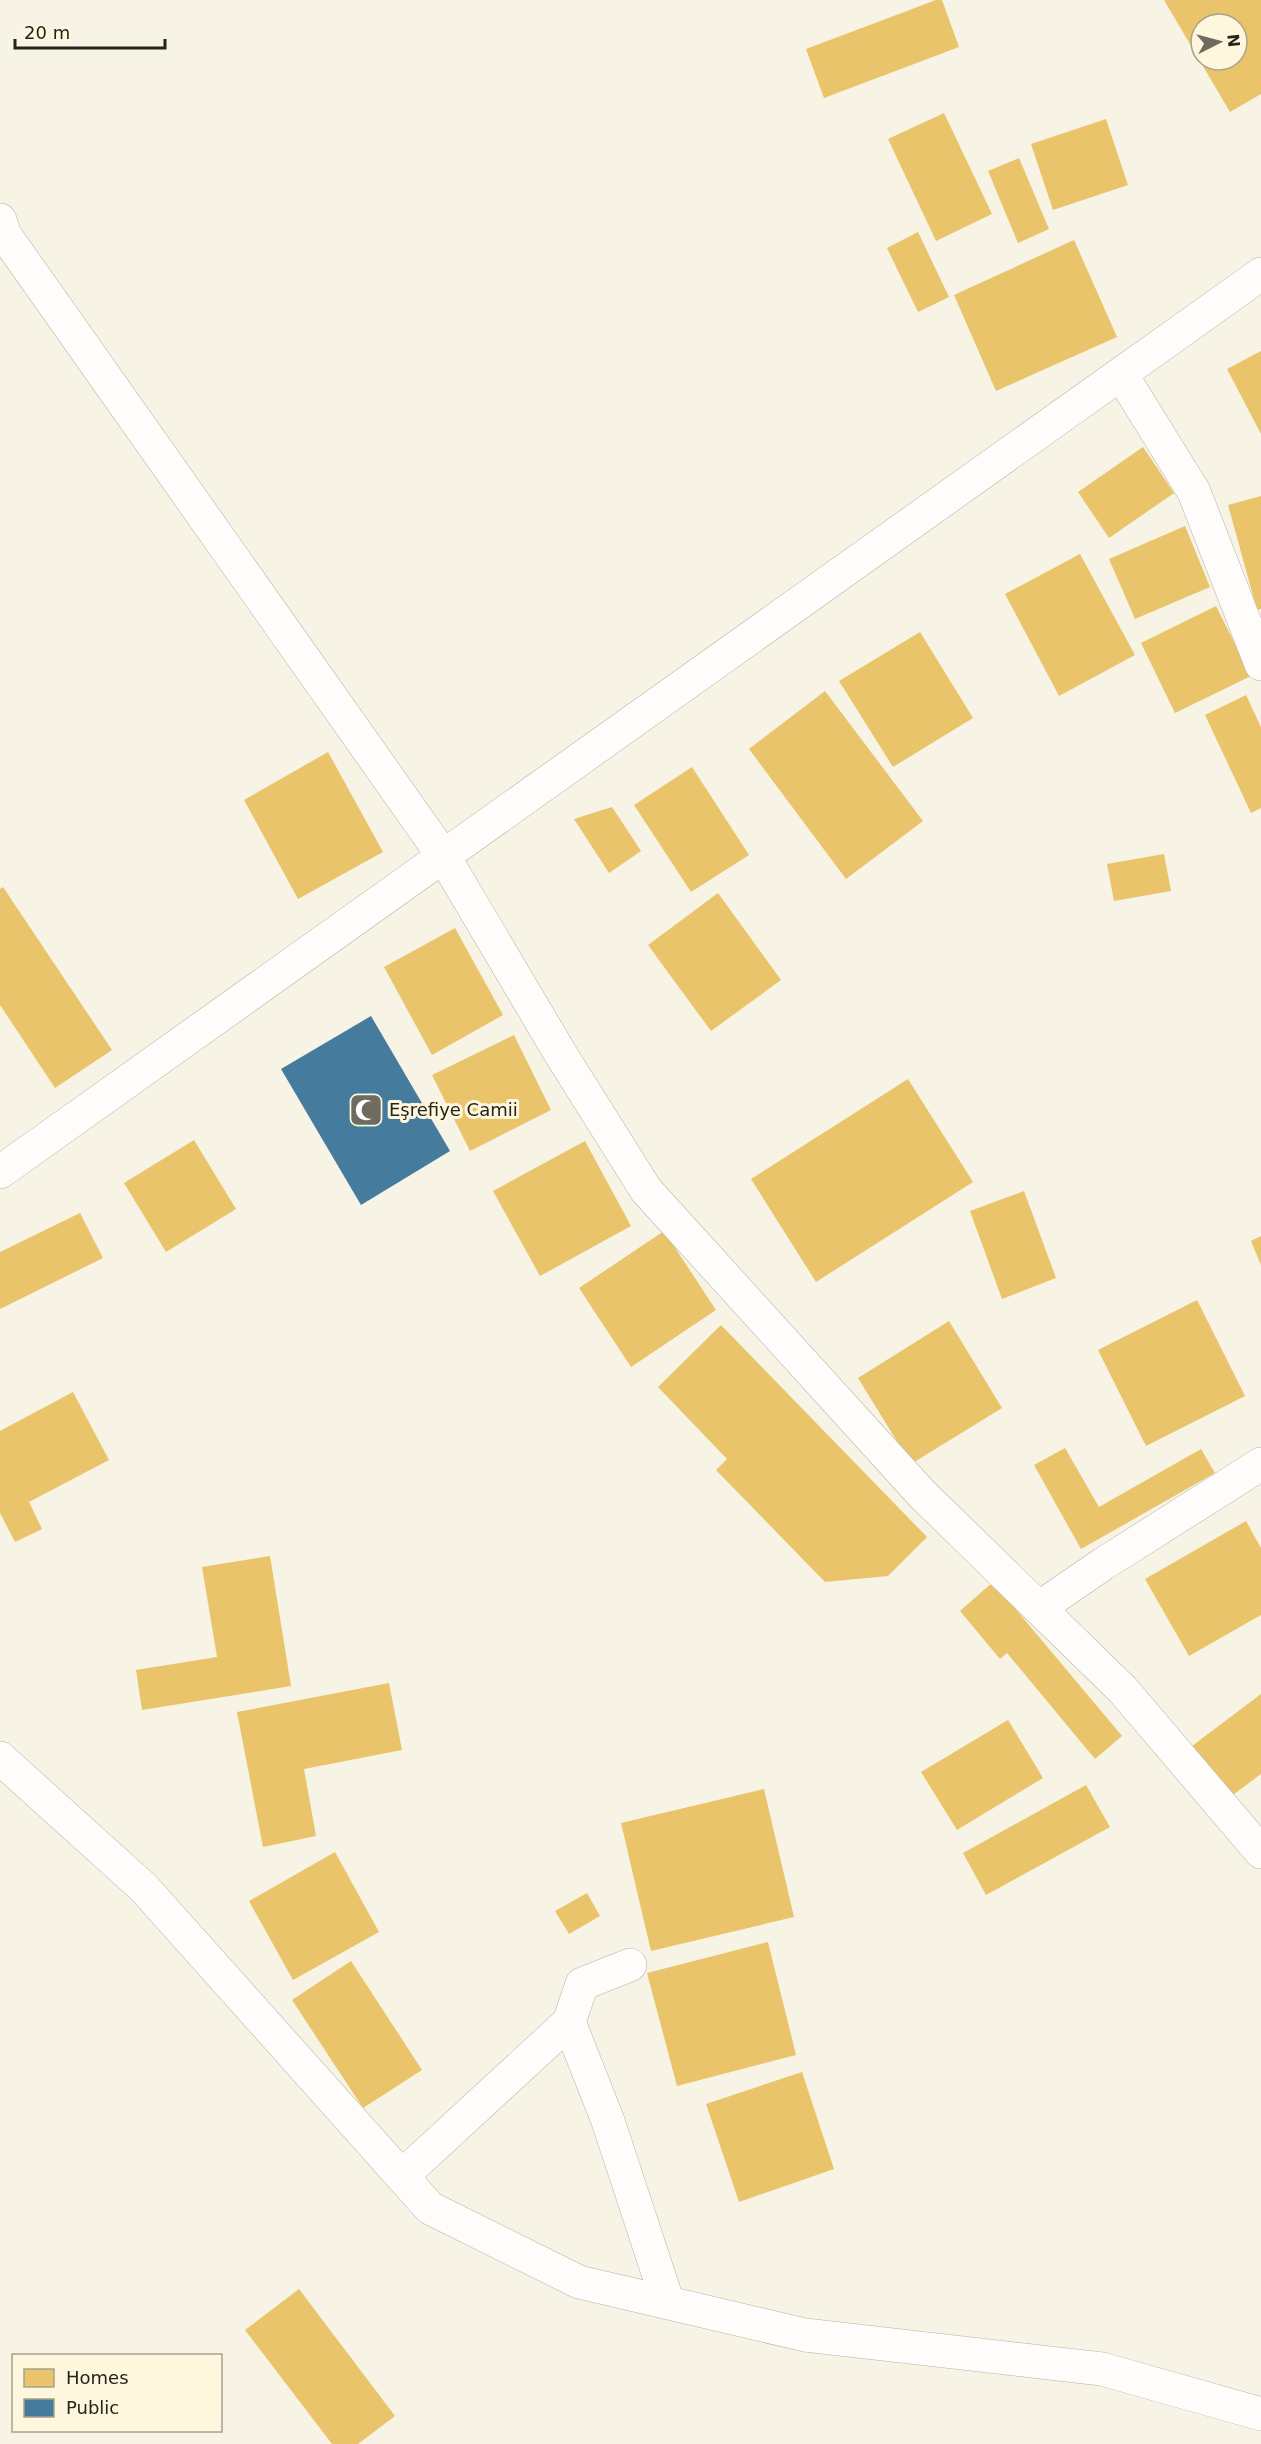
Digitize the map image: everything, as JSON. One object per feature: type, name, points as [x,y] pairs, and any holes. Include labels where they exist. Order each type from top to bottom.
[{"type":"street","points":[[0,220],[5,235],[444,857],[560,1053],[646,1190],[922,1494],[1123,1690],[1261,1852]]},
{"type":"street","points":[[0,1172],[1261,274]]},
{"type":"street","points":[[1121,374],[1194,492],[1261,664]]},
{"type":"street","points":[[1039,1608],[1103,1564],[1261,1464]]},
{"type":"street","points":[[0,1758],[144,1888],[430,2208],[579,2282],[805,2335],[1102,2369],[1261,2414]]},
{"type":"street","points":[[402,2176],[569,2022],[582,1984],[630,1965]]},
{"type":"street","points":[[569,2022],[608,2121],[668,2303]]},
{"type":"building: Homes","points":[[936,0],[942,0],[959,47],[824,98],[806,49]]},
{"type":"building: Homes","points":[[1164,0],[1261,0],[1261,94],[1230,112],[1206,72],[1249,72],[1249,12],[1189,12],[1189,42]]},
{"type":"building: Homes","points":[[944,113],[992,214],[936,241],[888,139]]},
{"type":"building: Homes","points":[[1106,119],[1128,185],[1053,210],[1031,144]]},
{"type":"building: Homes","points":[[1019,158],[1049,229],[1018,243],[988,171]]},
{"type":"building: Homes","points":[[918,232],[949,297],[918,312],[887,248]]},
{"type":"building: Homes","points":[[1074,240],[1117,337],[996,391],[954,295]]},
{"type":"building: Homes","points":[[1261,351],[1261,434],[1227,369]]},
{"type":"building: Homes","points":[[1143,447],[1174,493],[1109,538],[1078,492]]},
{"type":"building: Homes","points":[[1261,496],[1261,609],[1257,610],[1228,505]]},
{"type":"building: Homes","points":[[1185,526],[1210,587],[1135,619],[1109,559]]},
{"type":"building: Homes","points":[[1080,554],[1135,655],[1059,696],[1005,594]]},
{"type":"building: Homes","points":[[1216,606],[1251,676],[1175,713],[1141,643]]},
{"type":"building: Homes","points":[[920,632],[973,718],[893,767],[839,681]]},
{"type":"building: Homes","points":[[825,691],[923,821],[846,879],[749,749]]},
{"type":"building: Homes","points":[[1246,695],[1261,727],[1261,808],[1251,813],[1205,715]]},
{"type":"building: Homes","points":[[328,752],[383,852],[298,899],[244,800]]},
{"type":"building: Homes","points":[[692,767],[749,855],[691,892],[634,805]]},
{"type":"building: Homes","points":[[612,807],[641,851],[609,873],[574,819]]},
{"type":"building: Homes","points":[[1164,854],[1171,891],[1114,901],[1107,864]]},
{"type":"building: Homes","points":[[3,887],[112,1050],[55,1088],[0,1005],[0,889]]},
{"type":"building: Homes","points":[[718,893],[781,980],[711,1031],[648,945]]},
{"type":"building: Homes","points":[[455,928],[503,1015],[432,1055],[384,967]]},
{"type":"building: Homes","points":[[514,1035],[551,1110],[470,1151],[432,1075]]},
{"type":"building: Homes","points":[[908,1079],[973,1182],[816,1282],[751,1179]]},
{"type":"building: Homes","points":[[194,1140],[236,1209],[166,1252],[124,1183]]},
{"type":"building: Homes","points":[[585,1141],[631,1226],[540,1276],[493,1191]]},
{"type":"building: Homes","points":[[1024,1191],[1056,1278],[1002,1299],[970,1211]]},
{"type":"building: Homes","points":[[80,1213],[103,1258],[0,1309],[0,1252]]},
{"type":"building: Homes","points":[[664,1231],[716,1310],[631,1367],[579,1288]]},
{"type":"building: Homes","points":[[1261,1236],[1261,1265],[1251,1241]]},
{"type":"building: Homes","points":[[1197,1300],[1245,1396],[1146,1446],[1098,1350]]},
{"type":"building: Homes","points":[[949,1321],[1002,1408],[911,1464],[858,1378]]},
{"type":"building: Homes","points":[[721,1325],[927,1537],[888,1576],[825,1582],[716,1470],[727,1459],[658,1387]]},
{"type":"building: Homes","points":[[73,1392],[109,1460],[29,1502],[42,1529],[15,1542],[0,1513],[0,1431]]},
{"type":"building: Homes","points":[[1065,1448],[1099,1507],[1201,1449],[1215,1473],[1081,1549],[1034,1465]]},
{"type":"building: Homes","points":[[1246,1521],[1261,1548],[1261,1615],[1189,1656],[1145,1579]]},
{"type":"building: Homes","points":[[270,1556],[291,1686],[142,1710],[136,1670],[217,1657],[202,1567]]},
{"type":"building: Homes","points":[[993,1582],[1122,1736],[1095,1759],[1007,1653],[1000,1659],[960,1611]]},
{"type":"building: Homes","points":[[389,1683],[402,1750],[304,1769],[316,1836],[263,1847],[237,1712]]},
{"type":"building: Homes","points":[[1261,1694],[1261,1774],[1230,1797],[1192,1746]]},
{"type":"building: Homes","points":[[1008,1720],[1043,1778],[957,1830],[921,1772]]},
{"type":"building: Homes","points":[[1086,1785],[1110,1827],[986,1895],[963,1853]]},
{"type":"building: Homes","points":[[764,1789],[794,1917],[651,1951],[621,1823]]},
{"type":"building: Homes","points":[[335,1852],[379,1932],[293,1980],[249,1901]]},
{"type":"building: Homes","points":[[587,1893],[600,1916],[569,1934],[555,1911]]},
{"type":"building: Homes","points":[[768,1942],[796,2055],[677,2086],[647,1973]]},
{"type":"building: Homes","points":[[351,1961],[422,2070],[363,2108],[292,2000]]},
{"type":"building: Homes","points":[[802,2072],[834,2169],[739,2202],[706,2104]]},
{"type":"building: Homes","points":[[299,2289],[395,2416],[358,2444],[332,2444],[245,2330]]},
{"type":"building: Public","name":"Eşrefiye Camii","points":[[371,1016],[450,1151],[361,1205],[281,1069]]},
{"type":"place","name":"Eşrefiye Camii","points":[[366,1110]]}]
